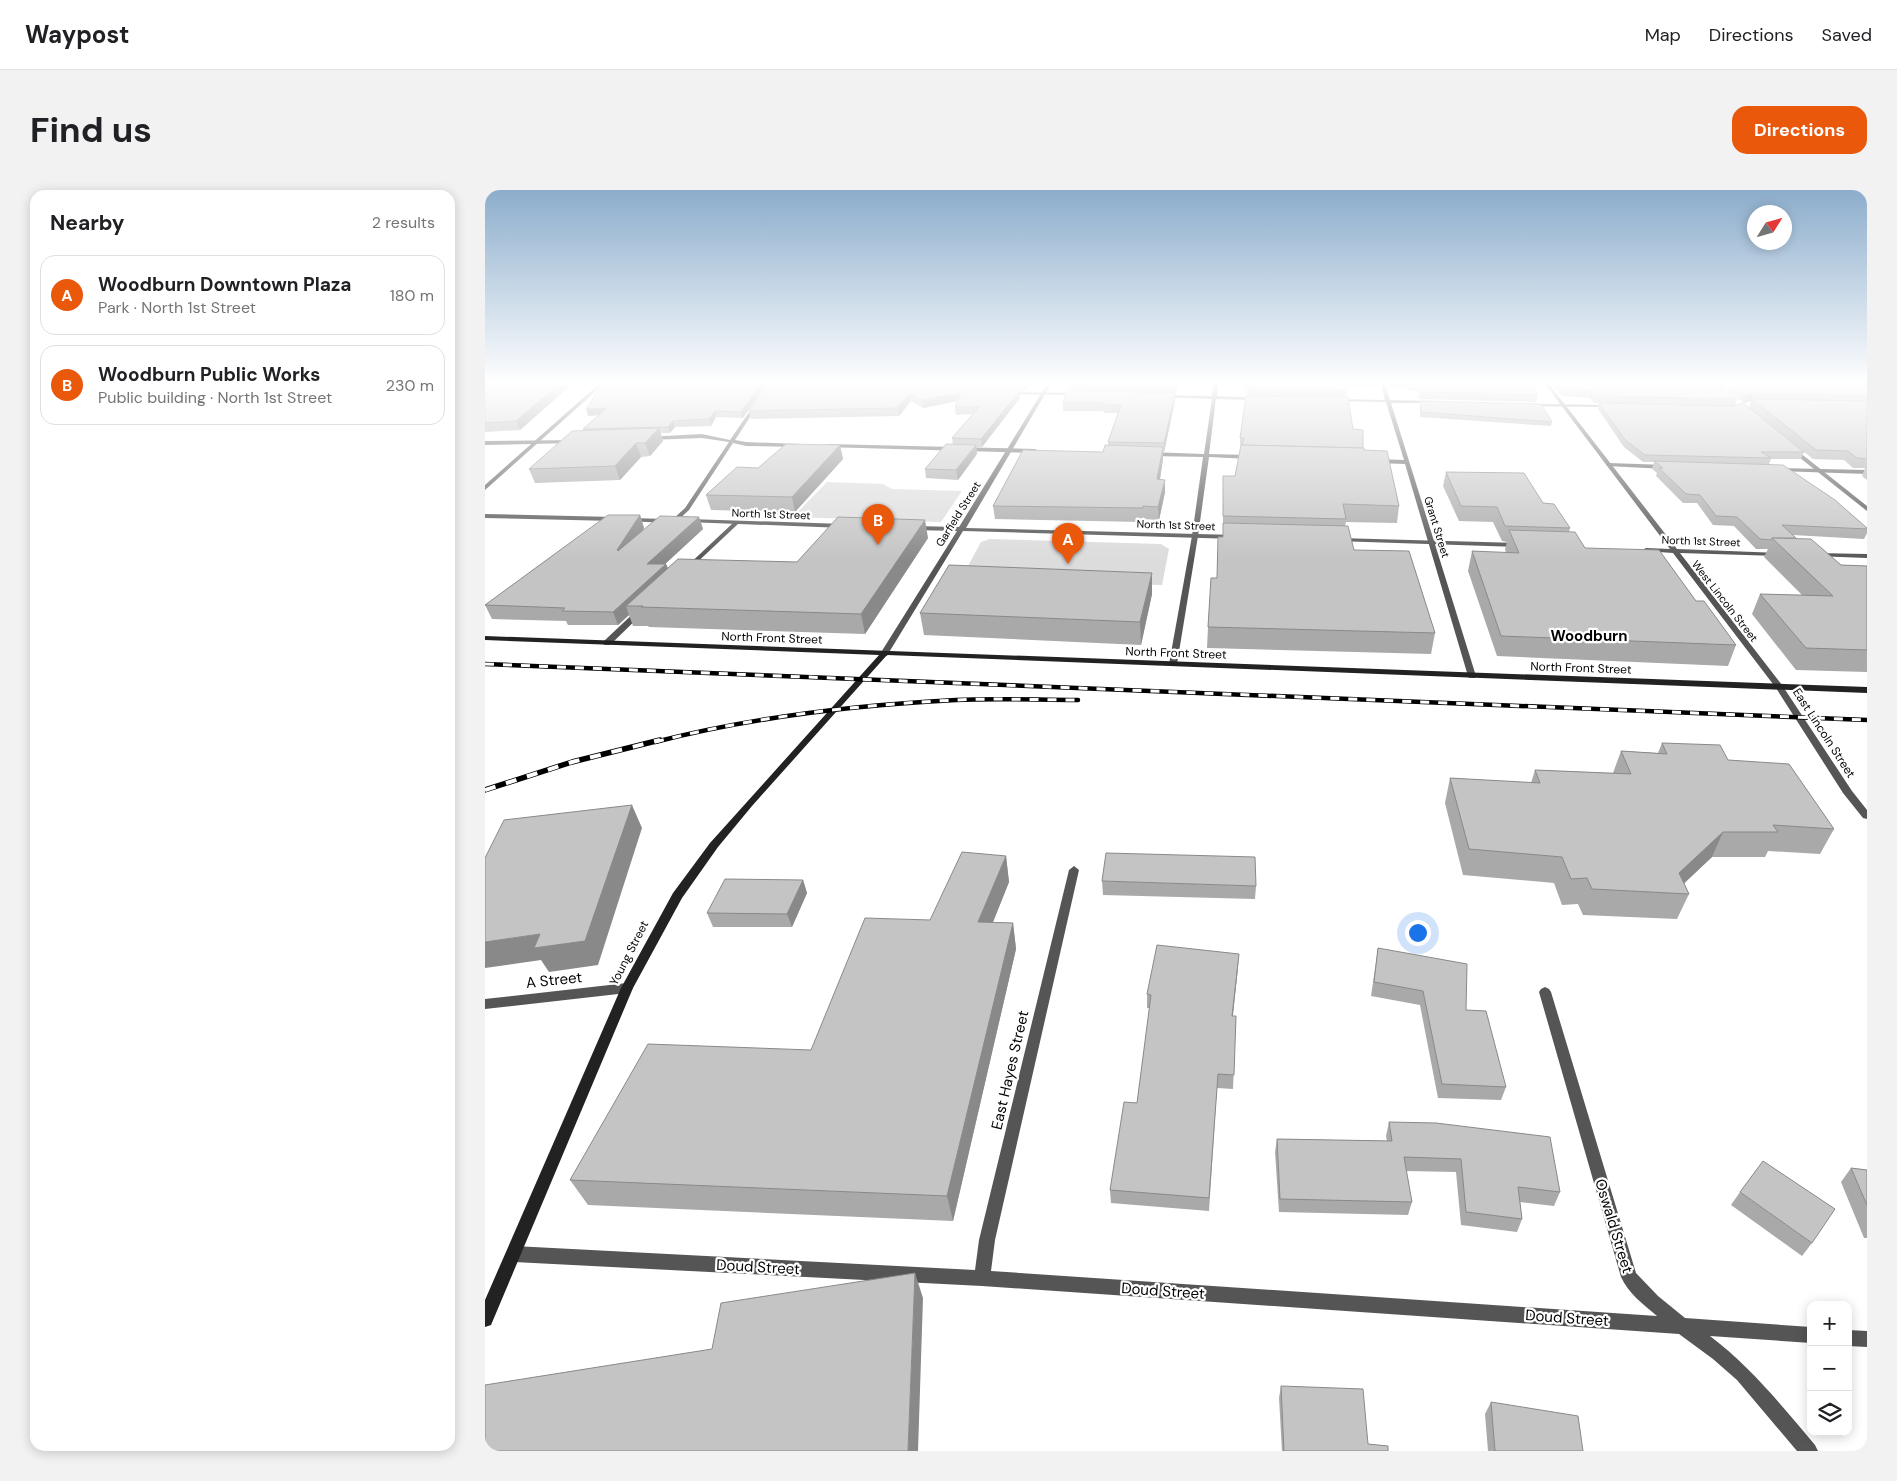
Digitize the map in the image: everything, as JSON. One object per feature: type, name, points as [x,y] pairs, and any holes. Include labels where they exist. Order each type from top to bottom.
[{"type":"main road","name":"North Front Street","points":[[485,638],[1867,690]]},
{"type":"main road","name":"Young Street","points":[[485,1319],[627,988],[677,896],[704,859],[749,804],[884,654]]},
{"type":"street","points":[[485,488],[536,443]]},
{"type":"street","points":[[674,521],[687,509],[731,443]]},
{"type":"street","points":[[741,443],[802,446]]},
{"type":"street","name":"Garfield Street","points":[[884,654],[1015,443]]},
{"type":"street","points":[[1173,664],[1195,536],[1207,443]]},
{"type":"street","name":"Grant Street","points":[[1400,443],[1472,676]]},
{"type":"street","name":"West Lincoln Street","points":[[1592,443],[1779,687]]},
{"type":"street","points":[[1785,443],[1867,509]]},
{"type":"street","points":[[821,446],[1040,452]]},
{"type":"street","points":[[1147,454],[1253,457]]},
{"type":"street","points":[[1368,461],[1406,462]]},
{"type":"street","points":[[1609,466],[1676,467]]},
{"type":"street","points":[[1771,470],[1867,472]]},
{"type":"street","name":"North 1st Street","points":[[485,516],[852,526]]},
{"type":"street","points":[[681,575],[736,523]]},
{"type":"street","name":"North 1st Street","points":[[901,527],[1247,538]]},
{"type":"street","points":[[1327,540],[1525,546]]},
{"type":"street","name":"North 1st Street","points":[[1641,549],[1786,554]]},
{"type":"street","points":[[1804,554],[1867,556]]},
{"type":"street","points":[[607,643],[647,605]]},
{"type":"street","name":"East Lincoln Street","points":[[1779,687],[1849,793],[1867,816]]},
{"type":"street","name":"East Hayes Street","points":[[982,1278],[987,1240],[1074,870]]},
{"type":"street","name":"A Street","points":[[485,1004],[627,988]]},
{"type":"street","name":"Oswald Street","points":[[1545,992],[1629,1277],[1636,1287],[1681,1326],[1730,1362],[1750,1380],[1809,1451]]},
{"type":"street","name":"Doud Street","points":[[514,1254],[982,1278],[1807,1335]]},
{"type":"street","points":[[1852,1338],[1867,1339]]},
{"type":"shaded area","points":[[827,482],[883,484],[892,489],[962,491],[941,522],[793,517]]},
{"type":"shaded area","points":[[990,539],[1161,544],[1169,549],[1162,585],[961,579],[981,542]]},
{"type":"building","points":[[559,443],[645,443],[636,443],[615,466],[529,469]]},
{"type":"building","points":[[1243,443],[1363,443],[1363,448],[1242,445]]},
{"type":"building","points":[[1629,443],[1793,443],[1804,452],[1761,452],[1771,458],[1645,455]]},
{"type":"building","points":[[1807,443],[1867,443],[1867,459],[1857,458],[1848,451],[1816,450]]},
{"type":"building","points":[[786,444],[840,445],[792,497],[706,495],[737,467],[758,468]]},
{"type":"building","points":[[946,444],[976,445],[956,470],[925,469]]},
{"type":"building","points":[[1105,445],[1163,447],[1157,479],[1165,480],[1158,507],[993,506],[1023,450],[1103,452]]},
{"type":"building","points":[[1241,445],[1364,448],[1364,450],[1387,451],[1399,506],[1343,504],[1346,519],[1223,516],[1223,476],[1235,476]]},
{"type":"building","points":[[1654,461],[1783,465],[1835,500],[1867,529],[1782,525],[1796,538],[1760,539],[1737,517],[1716,516],[1700,495],[1686,494],[1659,468],[1663,468]]},
{"type":"building","points":[[1446,472],[1524,473],[1543,503],[1554,504],[1570,528],[1505,526],[1497,507],[1461,506]]},
{"type":"building","points":[[608,515],[640,515],[618,551],[660,516],[699,517],[647,564],[666,564],[613,612],[562,611],[565,608],[485,605]]},
{"type":"building","points":[[838,517],[925,520],[861,614],[626,606],[678,559],[797,562]]},
{"type":"building","points":[[1223,523],[1348,526],[1354,550],[1409,551],[1435,633],[1208,627],[1211,578],[1217,578],[1218,537],[1223,537]]},
{"type":"building","points":[[1509,530],[1575,532],[1585,548],[1659,550],[1696,601],[1704,601],[1736,645],[1501,636],[1472,551],[1519,553]]},
{"type":"building","points":[[1772,538],[1811,539],[1841,565],[1867,566],[1867,650],[1806,648],[1760,594],[1833,596]]},
{"type":"building","points":[[949,565],[1152,573],[1140,622],[920,613]]},
{"type":"building","points":[[1662,743],[1720,745],[1728,760],[1789,764],[1834,829],[1773,825],[1778,832],[1723,832],[1679,873],[1689,894],[1592,889],[1587,878],[1571,879],[1562,857],[1469,849],[1450,778],[1540,783],[1535,770],[1631,774],[1621,751],[1667,754]]},
{"type":"building","points":[[632,805],[585,941],[534,948],[540,934],[485,942],[485,858],[504,820]]},
{"type":"building","points":[[962,852],[1006,856],[978,922],[1013,923],[947,1196],[570,1180],[648,1044],[811,1050],[865,918],[930,920]]},
{"type":"building","points":[[1106,853],[1255,857],[1256,886],[1102,881]]},
{"type":"building","points":[[725,879],[803,880],[787,914],[707,913]]},
{"type":"building","points":[[1157,945],[1239,954],[1232,1016],[1236,1016],[1234,1075],[1218,1074],[1209,1198],[1110,1190],[1124,1102],[1137,1103],[1151,995],[1147,994]]},
{"type":"building","points":[[1378,948],[1467,964],[1466,1010],[1486,1011],[1506,1087],[1442,1084],[1423,991],[1374,982]]},
{"type":"building","points":[[1389,1122],[1436,1123],[1550,1137],[1560,1192],[1518,1187],[1522,1219],[1466,1212],[1461,1159],[1404,1157],[1412,1202],[1280,1199],[1277,1139],[1392,1141]]},
{"type":"building","points":[[1763,1161],[1835,1209],[1812,1243],[1740,1192]]},
{"type":"building","points":[[1851,1168],[1867,1170],[1867,1205]]},
{"type":"building","points":[[915,1273],[908,1451],[485,1451],[485,1385],[712,1349],[721,1303]]},
{"type":"building","points":[[1281,1386],[1363,1389],[1368,1444],[1388,1446],[1388,1451],[1284,1451]]},
{"type":"building","points":[[1491,1402],[1578,1416],[1583,1451],[1495,1451]]},
{"type":"railway","points":[[485,664],[1867,720]]},
{"type":"railway","points":[[655,742],[767,719],[880,705],[956,700],[1078,700]]},
{"type":"railway","points":[[485,790],[572,762],[660,740]]},
{"type":"place","name":"Woodburn Public Works","points":[[878,545]]},
{"type":"place","name":"Woodburn Downtown Plaza","points":[[1068,564]]},
{"type":"district","name":"Woodburn","points":[[1589,636]]}]
